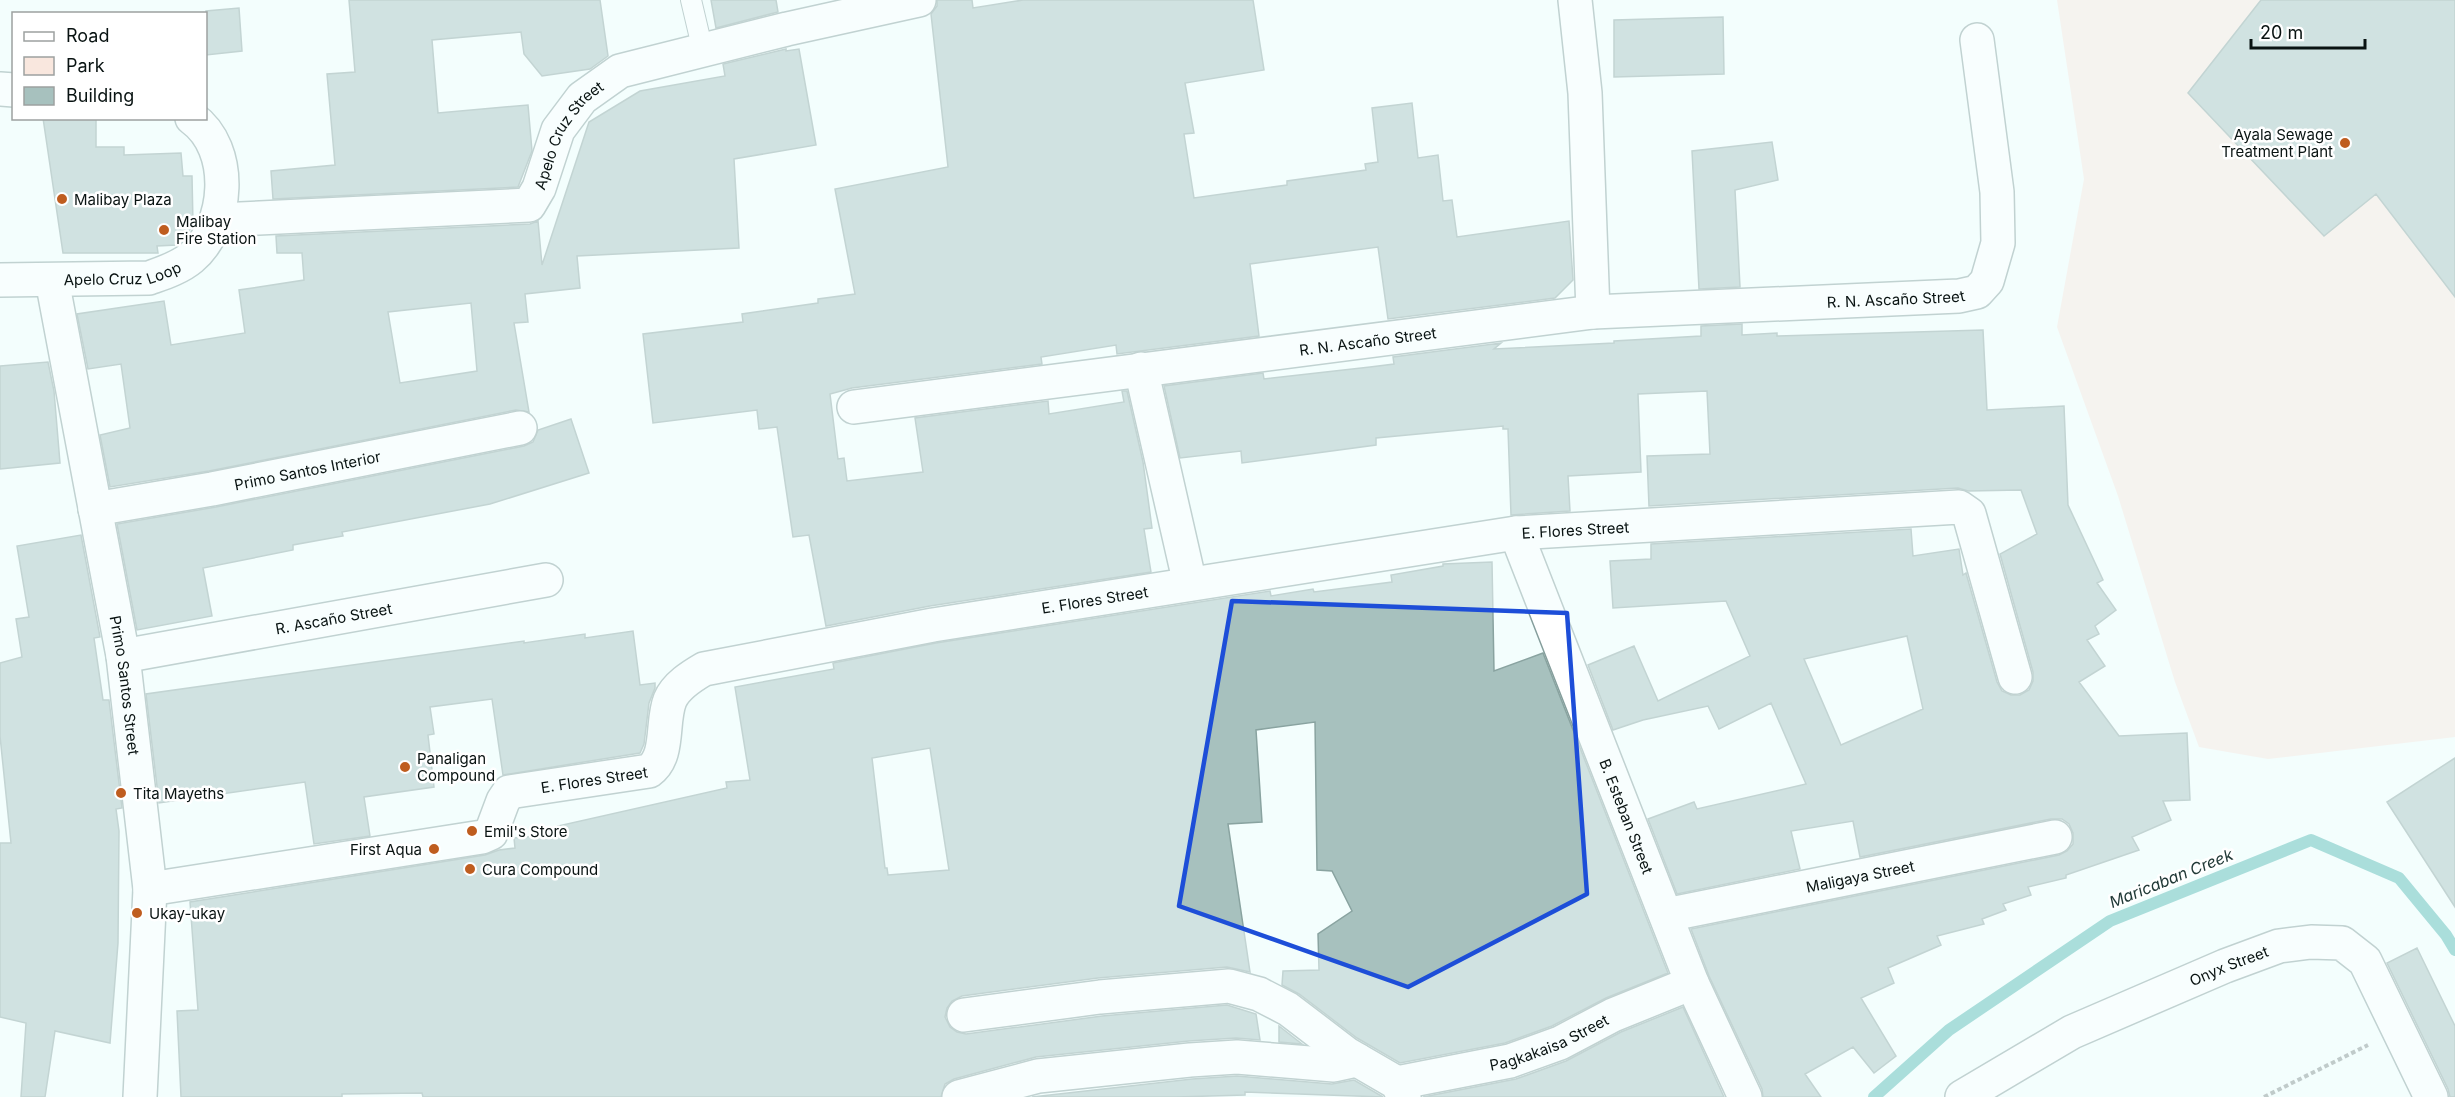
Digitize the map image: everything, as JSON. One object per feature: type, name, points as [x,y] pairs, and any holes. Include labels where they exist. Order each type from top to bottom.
[{"type":"street","name":"Apelo Cruz Street","points":[[218,220],[529,205],[539,188],[558,130],[582,98],[620,71],[919,0]]},
{"type":"street","points":[[1575,0],[1585,93],[1593,312]]},
{"type":"street","name":"R. N. Ascaño Street","points":[[854,407],[1593,312],[1959,296],[1977,292],[1987,281],[1998,243],[1998,233],[1997,192],[1977,40]]},
{"type":"street","name":"Apelo Cruz Loop","points":[[0,280],[150,278],[191,258],[218,220],[222,196],[222,167],[211,142],[194,120]]},
{"type":"street","name":"Primo Santos Street","points":[[52,280],[123,656],[150,889],[140,1097]]},
{"type":"street","points":[[1140,369],[1190,584]]},
{"type":"street","name":"Primo Santos Interior","points":[[95,509],[212,489],[520,428]]},
{"type":"street","name":"E. Flores Street","points":[[150,889],[482,837],[491,833],[503,801],[509,792],[649,771],[660,759],[669,701],[683,683],[704,669],[933,625],[1516,533],[1959,507],[1969,514],[2015,677]]},
{"type":"street","name":"B. Esteban Street","points":[[1516,533],[1692,983],[1745,1097]]},
{"type":"street","name":"R. Ascaño Street","points":[[123,656],[546,580]]},
{"type":"street","name":"Maligaya Street","points":[[1666,915],[2055,837]]},
{"type":"street","name":"Onyx Street","points":[[1980,1092],[2072,1032],[2225,966],[2279,946],[2311,942],[2342,943],[2365,961],[2431,1097]]},
{"type":"street","name":"Pagkakaisa Street","points":[[1400,1090],[1510,1061],[1560,1043],[1613,1015],[1692,983]]},
{"type":"street","points":[[964,1015],[1101,997],[1229,986],[1259,994],[1288,1009],[1400,1090]]},
{"type":"street","points":[[959,1097],[1038,1076],[1190,1060],[1237,1057],[1334,1065],[1357,1060]]},
{"type":"lane","points":[[691,0],[703,51]]},
{"type":"path","points":[[2264,1097],[2398,1030]]},
{"type":"highlighted area","points":[[1232,601],[1567,613],[1587,894],[1408,987],[1179,906]]},
{"type":"green space","points":[[2057,0],[2455,0],[2455,737],[2268,759],[2199,747],[2175,682],[2118,496],[2057,327],[2084,179]]},
{"type":"building","points":[[349,0],[600,0],[608,56],[590,69],[542,76],[524,54],[521,32],[432,40],[438,113],[528,105],[532,151],[518,187],[273,199],[271,171],[335,165],[327,74],[355,72]]},
{"type":"building","points":[[711,0],[776,0],[778,12],[716,28]]},
{"type":"building","points":[[937,0],[972,0],[973,8],[1023,0],[1253,0],[1264,70],[1185,83],[1194,133],[1184,134],[1194,198],[1287,185],[1287,181],[1366,170],[1365,164],[1378,162],[1372,108],[1412,103],[1418,158],[1438,155],[1443,201],[1452,200],[1457,237],[1569,221],[1573,280],[1555,298],[1388,319],[1378,247],[1250,264],[1259,336],[1117,354],[1116,345],[1041,357],[1042,364],[852,388],[830,394],[838,459],[844,458],[847,481],[923,472],[915,418],[1048,401],[1049,414],[1124,402],[1122,391],[1127,391],[1143,462],[1152,528],[1144,529],[1151,572],[930,606],[826,626],[809,535],[793,537],[777,427],[759,429],[757,410],[653,423],[643,334],[743,322],[742,314],[818,303],[818,299],[855,294],[835,189],[948,167],[931,14],[937,6]]},
{"type":"building","name":"Ayala Sewage Treatment Plant","points":[[2261,0],[2455,0],[2455,297],[2376,194],[2324,236],[2188,93]]},
{"type":"building","points":[[239,8],[242,51],[207,55],[206,11]]},
{"type":"building","points":[[1723,17],[1724,74],[1614,77],[1614,20]]},
{"type":"building","points":[[786,49],[786,51],[799,49],[816,145],[734,159],[739,248],[577,256],[580,288],[525,294],[528,322],[514,323],[529,412],[516,410],[209,471],[110,487],[100,435],[130,428],[121,364],[88,369],[77,314],[164,301],[171,345],[245,333],[239,290],[304,280],[302,253],[277,253],[276,236],[530,224],[538,221],[542,265],[589,122],[640,91],[725,76],[723,64]],"holes":[[[471,303],[477,371],[400,383],[388,312]]]},
{"type":"building","points":[[43,120],[96,120],[96,147],[124,147],[124,155],[181,153],[183,176],[192,176],[193,224],[177,245],[157,246],[158,253],[63,253]]},
{"type":"building","points":[[1772,142],[1778,180],[1735,190],[1740,287],[1699,289],[1692,151]]},
{"type":"building","points":[[1742,324],[1742,335],[1777,333],[1777,336],[1983,330],[1987,410],[2064,406],[2068,505],[2103,580],[2097,583],[2116,610],[2095,626],[2099,634],[2087,640],[2105,666],[2079,682],[2119,736],[2187,733],[2190,800],[2163,801],[2171,820],[2132,837],[2139,850],[2066,875],[2066,878],[2028,887],[2031,895],[2003,904],[2006,910],[1982,919],[1984,924],[1937,936],[1941,945],[1888,968],[1894,983],[1861,998],[1896,1056],[1874,1073],[1853,1047],[1805,1074],[1821,1097],[1763,1097],[1762,1089],[1709,976],[1691,929],[2059,855],[2073,844],[2073,833],[2069,824],[2062,819],[2051,819],[1860,857],[1853,821],[1791,831],[1800,869],[1677,894],[1648,819],[1694,802],[1697,809],[1806,784],[1771,703],[1719,729],[1708,706],[1643,720],[1613,730],[1588,665],[1634,646],[1658,701],[1750,656],[1726,601],[1613,608],[1610,561],[1651,559],[1651,544],[1911,529],[1913,556],[1959,549],[1963,575],[1966,573],[1997,682],[2002,691],[2011,695],[2020,695],[2029,690],[2033,681],[2033,672],[2000,554],[2037,534],[2021,490],[1968,491],[1958,488],[1649,506],[1647,456],[1710,454],[1707,391],[1638,394],[1641,472],[1568,476],[1570,511],[1511,515],[1508,429],[1503,429],[1503,426],[1376,438],[1376,445],[1242,463],[1241,451],[1180,458],[1164,386],[1263,373],[1264,379],[1394,364],[1393,357],[1501,343],[1494,349],[1701,336],[1701,326]],"holes":[[[1907,636],[1923,709],[1841,745],[1804,659]]]},
{"type":"building","points":[[48,362],[54,391],[60,463],[0,469],[0,366]]},
{"type":"building","points":[[571,419],[589,473],[490,504],[342,532],[343,536],[293,545],[293,550],[203,568],[212,616],[137,630],[117,524],[216,507],[524,446],[533,442],[538,430]]},
{"type":"building","points":[[81,535],[100,637],[94,638],[103,700],[109,700],[122,808],[116,809],[119,831],[118,943],[110,1043],[55,1031],[45,1097],[21,1097],[26,1023],[0,1017],[0,843],[11,843],[0,736],[0,663],[22,657],[16,619],[29,617],[17,546]]},
{"type":"building","points":[[1492,562],[1494,671],[1543,653],[1668,973],[1606,998],[1552,1026],[1505,1043],[1400,1063],[1357,1038],[1299,994],[1282,985],[1283,971],[1319,970],[1318,934],[1352,911],[1332,871],[1317,870],[1315,722],[1256,730],[1262,822],[1228,824],[1250,972],[1227,967],[1098,978],[962,996],[952,1001],[945,1017],[950,1027],[966,1034],[1102,1016],[1227,1005],[1256,1014],[1260,1040],[1236,1038],[1189,1041],[1036,1057],[954,1079],[945,1084],[941,1097],[423,1097],[422,1093],[342,1094],[342,1097],[181,1097],[177,1011],[198,1010],[190,902],[485,855],[515,848],[514,838],[559,834],[558,826],[727,788],[726,782],[750,780],[735,687],[834,669],[833,663],[936,643],[1270,591],[1271,596],[1313,589],[1314,592],[1392,582],[1391,575],[1443,566],[1443,564]],"holes":[[[930,748],[949,870],[888,875],[887,868],[885,868],[872,758]]]},
{"type":"building","points":[[633,631],[640,685],[655,683],[649,703],[644,744],[640,753],[503,775],[492,699],[430,707],[434,734],[428,735],[434,787],[364,797],[370,836],[314,844],[305,782],[159,803],[146,694],[524,641],[524,643],[585,634],[585,638]]},
{"type":"building","points":[[2455,758],[2455,907],[2387,802]]},
{"type":"building","points":[[2417,948],[2455,1026],[2455,1097],[2450,1097],[2387,963]]},
{"type":"building","points":[[1683,1007],[1724,1097],[1423,1097],[1516,1079],[1566,1061],[1621,1032]]},
{"type":"building","points":[[1279,1026],[1302,1044],[1279,1042]]},
{"type":"building","points":[[1237,1076],[1332,1084],[1354,1080],[1383,1097],[1245,1092],[1245,1095],[1176,1097],[1032,1097],[1192,1079]]},
{"type":"waterway","name":"Maricaban Creek","points":[[1874,1097],[1949,1030],[2110,921],[2311,840],[2399,878],[2446,935],[2455,950]]},
{"type":"place","name":"Ayala Sewage Treatment Plant","points":[[2345,143]]},
{"type":"place","name":"Malibay Plaza","points":[[62,199]]},
{"type":"place","name":"Malibay Fire Station","points":[[164,230]]},
{"type":"place","name":"Panaligan Compound","points":[[405,767]]},
{"type":"place","name":"Tita Mayeths","points":[[121,793]]},
{"type":"place","name":"Emil's Store","points":[[472,831]]},
{"type":"place","name":"First Aqua","points":[[434,849]]},
{"type":"place","name":"Cura Compound","points":[[470,869]]},
{"type":"place","name":"Ukay-ukay","points":[[137,913]]}]
